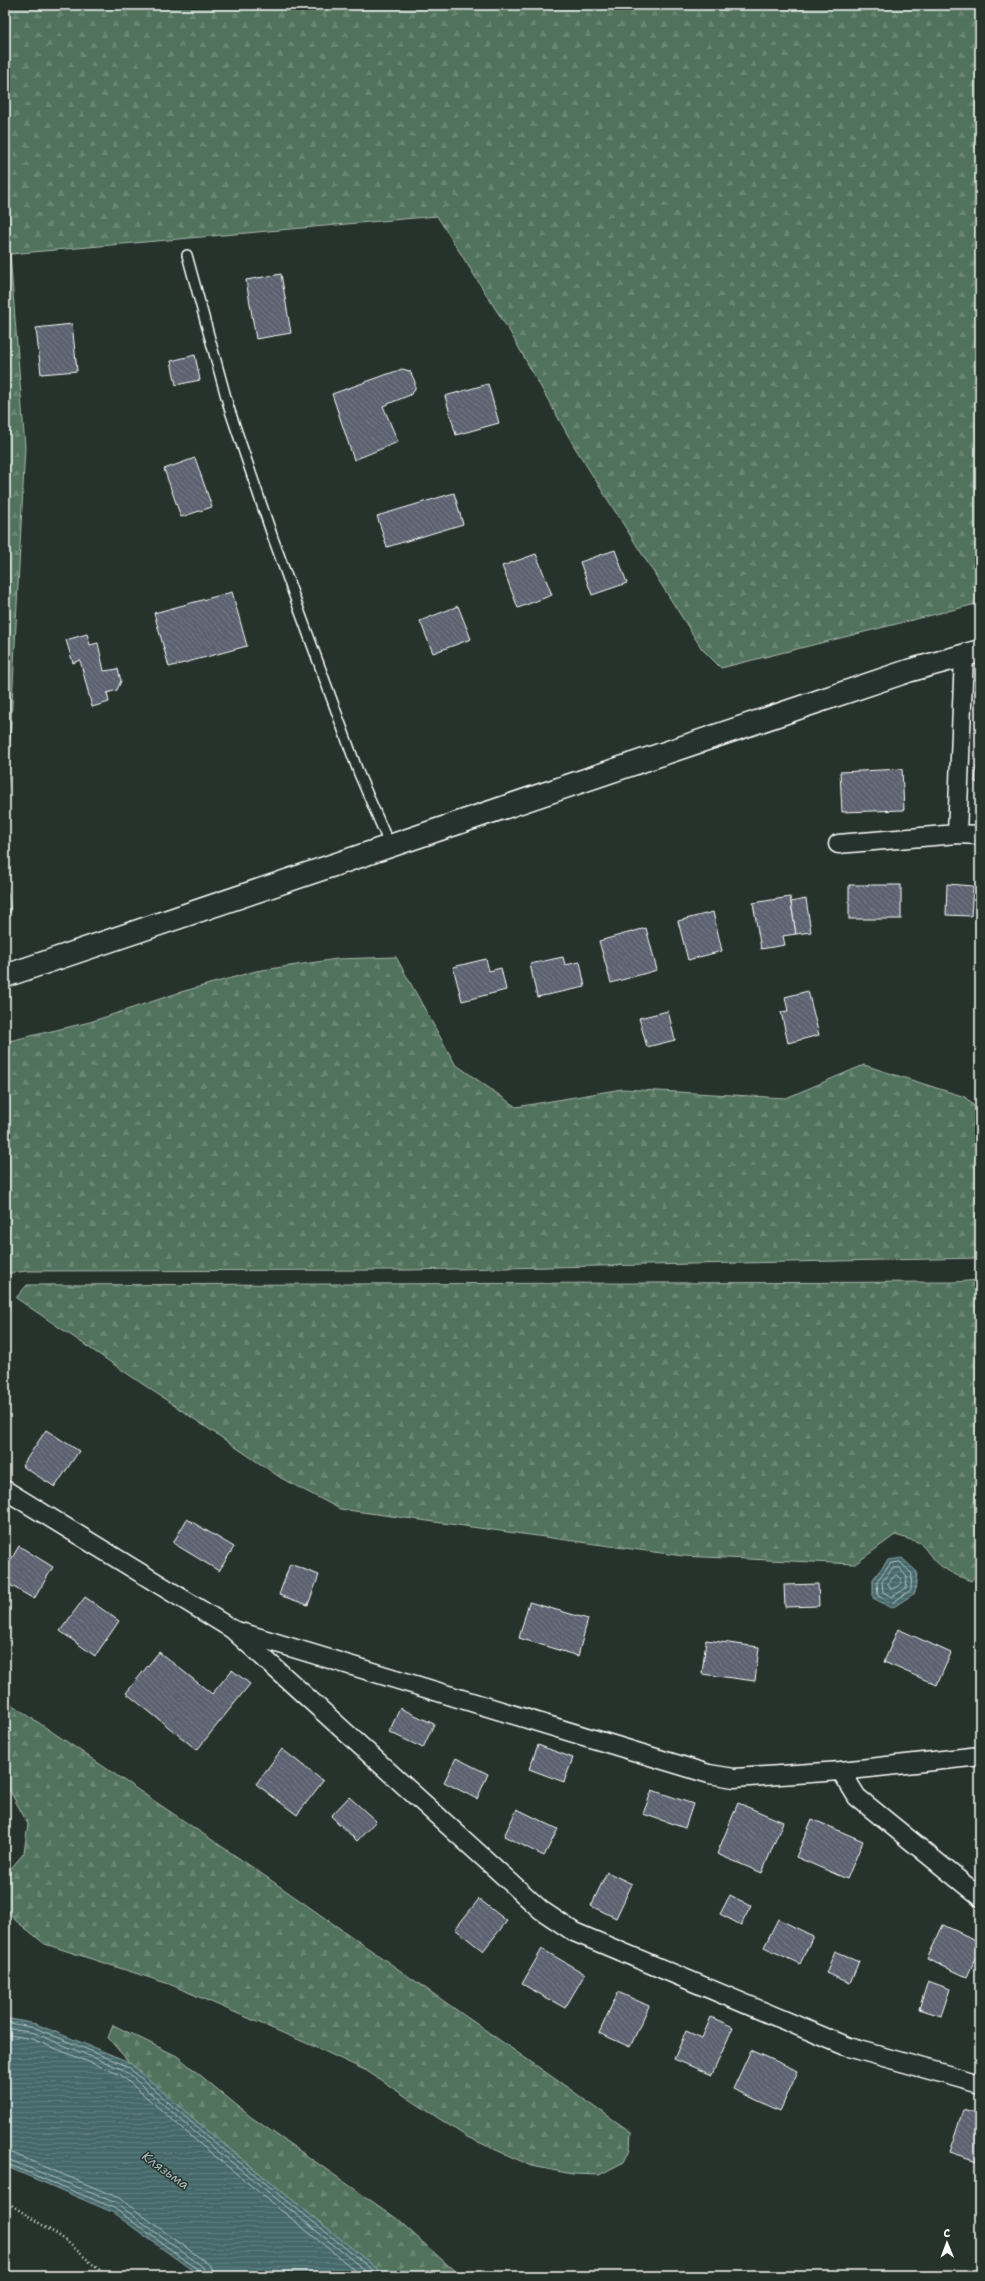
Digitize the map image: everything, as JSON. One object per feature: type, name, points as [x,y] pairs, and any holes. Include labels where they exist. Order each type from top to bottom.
[{"type":"highway","points":[[5,976],[908,671],[972,653]]},
{"type":"street","points":[[957,834],[972,653]]},
{"type":"street","points":[[838,844],[957,834],[980,835]]},
{"type":"street","points":[[5,1490],[232,1629],[541,1910],[574,1932],[848,2047],[980,2084]]},
{"type":"street","points":[[232,1629],[710,1774],[734,1778],[841,1771],[980,1756]]},
{"type":"street","points":[[841,1771],[857,1797],[980,1896]]},
{"type":"lane","points":[[187,255],[229,408],[273,538],[359,774],[390,846]]},
{"type":"path","points":[[5,2201],[64,2239],[106,2276]]},
{"type":"green space","points":[[5,5],[980,5],[980,603],[721,668],[702,649],[574,446],[510,332],[437,216],[10,254],[25,447],[5,842]]},
{"type":"green space","points":[[5,873],[11,912],[5,916]]},
{"type":"green space","points":[[396,957],[455,1064],[516,1107],[622,1089],[786,1098],[864,1065],[965,1097],[980,1112],[980,1258],[408,1270],[27,1271],[5,1274],[5,1042],[90,1022],[181,992],[256,971],[337,959]]},
{"type":"green space","points":[[980,1280],[980,1570],[971,1581],[942,1567],[921,1543],[895,1535],[855,1564],[683,1556],[340,1509],[281,1478],[16,1298],[27,1285],[955,1282]]},
{"type":"green space","points":[[5,1700],[252,1867],[631,2132],[630,2149],[624,2162],[599,2175],[572,2174],[532,2166],[467,2137],[367,2071],[313,2046],[169,1984],[45,1944],[15,1920],[5,1906],[5,1883],[8,1872],[24,1853],[28,1824],[5,1782]]},
{"type":"green space","points":[[113,2025],[177,2056],[251,2117],[396,2218],[460,2276],[386,2276],[210,2133],[129,2062],[108,2038]]},
{"type":"water","points":[[902,1558],[917,1572],[915,1593],[892,1608],[873,1598],[873,1579],[888,1560]]},
{"type":"water","name":"Клязьма","points":[[5,2018],[36,2024],[129,2062],[210,2133],[386,2276],[200,2276],[112,2212],[5,2166]]},
{"type":"building","points":[[281,274],[291,333],[256,339],[246,280]]},
{"type":"building","points":[[72,324],[77,371],[41,374],[36,328]]},
{"type":"building","points":[[195,355],[200,380],[176,385],[171,361]]},
{"type":"building","points":[[402,369],[410,371],[415,382],[415,390],[410,395],[383,406],[398,442],[354,460],[332,394]]},
{"type":"building","points":[[488,384],[499,423],[456,435],[445,396]]},
{"type":"building","points":[[195,458],[212,507],[181,517],[164,469]]},
{"type":"building","points":[[454,493],[463,524],[387,547],[377,516]]},
{"type":"building","points":[[615,550],[627,583],[592,595],[580,562]]},
{"type":"building","points":[[536,554],[552,595],[518,608],[502,566]]},
{"type":"building","points":[[232,592],[247,646],[169,667],[154,613]]},
{"type":"building","points":[[458,606],[471,639],[433,653],[420,621]]},
{"type":"building","points":[[87,634],[90,645],[98,643],[104,671],[118,669],[121,681],[117,690],[107,693],[109,702],[92,707],[80,660],[73,663],[66,640]]},
{"type":"building","points":[[980,741],[980,783],[975,782]]},
{"type":"building","points":[[902,769],[904,810],[842,812],[840,772]]},
{"type":"building","points":[[947,884],[973,886],[971,916],[946,915]]},
{"type":"building","points":[[849,885],[901,885],[901,919],[849,919]]},
{"type":"building","points":[[790,897],[796,934],[783,936],[785,945],[761,949],[753,903]]},
{"type":"building","points":[[806,899],[811,932],[796,934],[791,902]]},
{"type":"building","points":[[713,912],[722,951],[688,960],[678,921]]},
{"type":"building","points":[[646,928],[657,970],[611,983],[599,941]]},
{"type":"building","points":[[563,957],[565,965],[580,962],[585,987],[537,997],[530,964]]},
{"type":"building","points":[[486,959],[489,971],[501,968],[506,990],[462,1001],[453,967]]},
{"type":"building","points":[[808,991],[819,1035],[788,1043],[781,1012],[788,1011],[785,997]]},
{"type":"building","points":[[668,1011],[675,1040],[647,1047],[639,1018]]},
{"type":"building","points":[[46,1430],[79,1451],[55,1487],[22,1466]]},
{"type":"building","points":[[187,1519],[234,1547],[219,1571],[173,1543]]},
{"type":"building","points":[[19,1546],[53,1567],[34,1599],[5,1582],[5,1570]]},
{"type":"building","points":[[290,1564],[319,1575],[308,1605],[279,1595]]},
{"type":"building","points":[[818,1584],[819,1606],[785,1607],[784,1585]]},
{"type":"building","points":[[85,1597],[119,1621],[95,1656],[60,1631]]},
{"type":"building","points":[[529,1602],[588,1619],[578,1656],[519,1638]]},
{"type":"building","points":[[898,1629],[951,1653],[937,1685],[884,1662]]},
{"type":"building","points":[[706,1640],[759,1647],[755,1681],[702,1674]]},
{"type":"building","points":[[159,1652],[212,1694],[232,1670],[250,1684],[197,1750],[126,1693]]},
{"type":"building","points":[[400,1708],[434,1724],[423,1748],[389,1732]]},
{"type":"building","points":[[538,1745],[573,1758],[564,1782],[529,1769]]},
{"type":"building","points":[[282,1749],[323,1781],[297,1815],[256,1784]]},
{"type":"building","points":[[456,1758],[488,1774],[477,1799],[444,1782]]},
{"type":"building","points":[[652,1790],[693,1804],[685,1828],[643,1814]]},
{"type":"building","points":[[349,1797],[376,1821],[357,1841],[331,1816]]},
{"type":"building","points":[[738,1803],[783,1822],[762,1873],[717,1854]]},
{"type":"building","points":[[517,1809],[558,1829],[544,1856],[504,1836]]},
{"type":"building","points":[[812,1819],[863,1841],[847,1879],[796,1857]]},
{"type":"building","points":[[607,1872],[632,1884],[616,1918],[591,1906]]},
{"type":"building","points":[[730,1895],[751,1906],[741,1925],[720,1914]]},
{"type":"building","points":[[479,1899],[507,1921],[483,1951],[455,1929]]},
{"type":"building","points":[[778,1919],[813,1936],[800,1964],[764,1947]]},
{"type":"building","points":[[943,1925],[980,1942],[980,1948],[967,1977],[927,1959]]},
{"type":"building","points":[[542,1949],[585,1974],[565,2008],[522,1984]]},
{"type":"building","points":[[835,1951],[859,1961],[850,1983],[826,1973]]},
{"type":"building","points":[[928,1981],[950,1989],[941,2016],[919,2009]]},
{"type":"building","points":[[618,1992],[649,2006],[630,2047],[599,2033]]},
{"type":"building","points":[[711,2017],[733,2027],[712,2075],[674,2059],[686,2031],[702,2038]]},
{"type":"building","points":[[751,2050],[798,2071],[780,2111],[733,2089]]},
{"type":"building","points":[[963,2110],[980,2115],[980,2162],[949,2152]]}]
